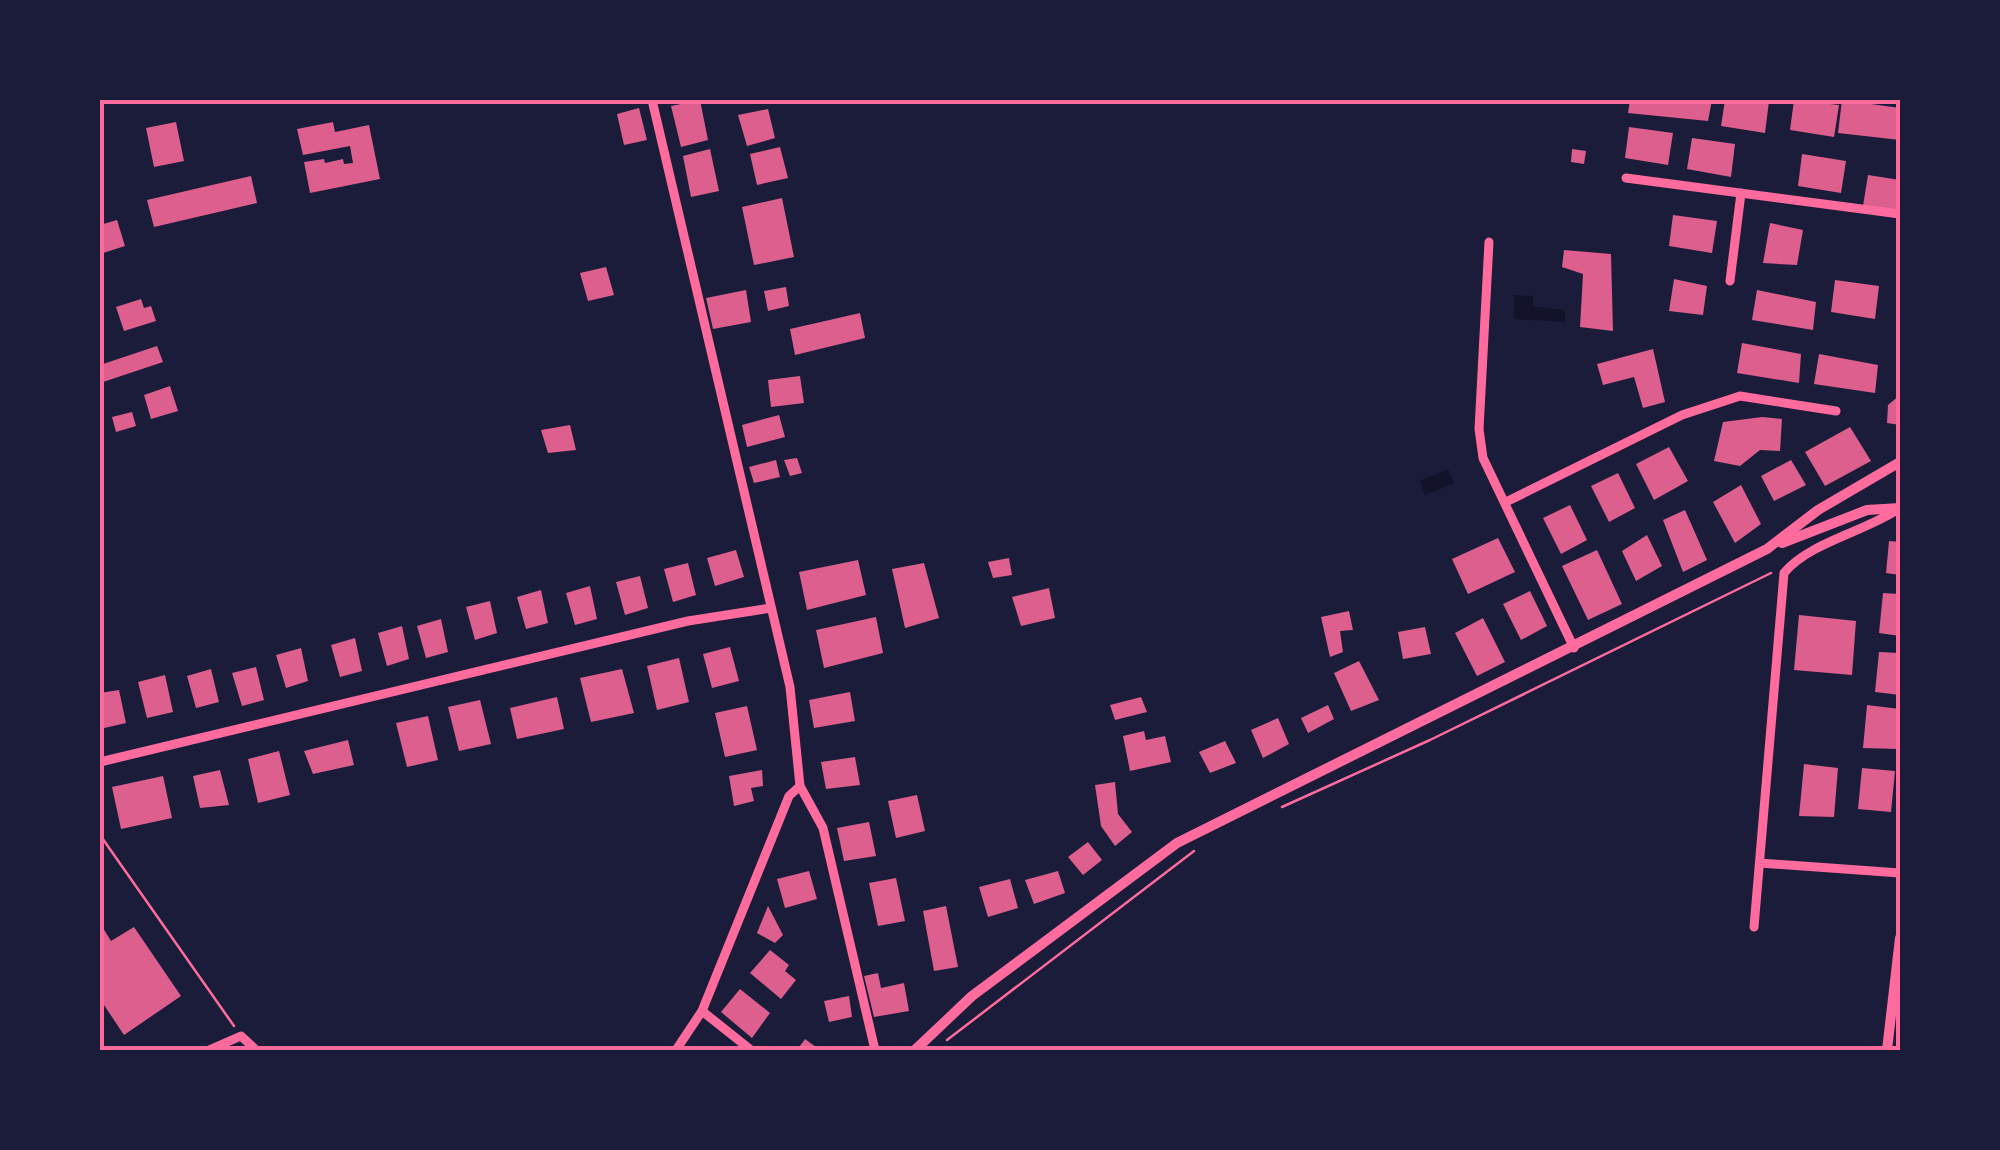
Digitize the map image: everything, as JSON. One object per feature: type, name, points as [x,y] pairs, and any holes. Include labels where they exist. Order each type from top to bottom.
[{"type":"street","points":[[652,100],[790,687],[800,786],[823,828],[875,1050]]},
{"type":"street","points":[[1626,178],[1900,214]]},
{"type":"street","points":[[1730,280],[1740,192]]},
{"type":"street","points":[[1490,242],[1478,428],[1483,458],[1574,648]]},
{"type":"street","points":[[1506,502],[1682,414],[1740,396],[1836,410]]},
{"type":"street","points":[[1767,549],[1818,510],[1900,462]]},
{"type":"street","points":[[915,1050],[972,996],[1177,844],[1767,549],[1866,510],[1900,508]]},
{"type":"street","points":[[1754,927],[1784,574],[1794,560],[1875,526],[1900,508]]},
{"type":"street","points":[[100,762],[688,621],[770,608]]},
{"type":"street","points":[[676,1050],[702,1012],[788,796],[800,786]]},
{"type":"street","points":[[1760,863],[1900,873]]},
{"type":"street","points":[[1887,1050],[1900,938]]},
{"type":"street","points":[[702,1012],[751,1050]]},
{"type":"street","points":[[210,1050],[242,1036],[256,1050]]},
{"type":"path","points":[[1267,814],[1500,706],[1794,560]]},
{"type":"path","points":[[100,835],[242,1036]]},
{"type":"path","points":[[936,1050],[1198,848]]},
{"type":"shaded area","points":[[1514,295],[1533,296],[1533,306],[1565,310],[1565,322],[1514,319]]},
{"type":"shaded area","points":[[1448,469],[1454,483],[1425,495],[1420,481]]},
{"type":"building","points":[[700,100],[708,140],[681,147],[671,106]]},
{"type":"building","points":[[1630,100],[1712,100],[1708,121],[1628,113]]},
{"type":"building","points":[[1725,100],[1769,101],[1765,133],[1721,126]]},
{"type":"building","points":[[1794,100],[1839,105],[1834,137],[1790,130]]},
{"type":"building","points":[[1842,100],[1900,108],[1900,140],[1838,133]]},
{"type":"building","points":[[639,108],[647,140],[624,145],[617,114]]},
{"type":"building","points":[[768,109],[775,138],[747,146],[738,115]]},
{"type":"building","points":[[176,122],[184,161],[154,167],[146,128]]},
{"type":"building","points":[[333,122],[335,132],[369,125],[380,179],[310,193],[304,162],[343,159],[344,164],[353,163],[350,146],[303,155],[297,129]]},
{"type":"building","points":[[1629,127],[1673,133],[1668,165],[1625,158]]},
{"type":"building","points":[[1692,138],[1735,144],[1731,177],[1687,169]]},
{"type":"building","points":[[780,147],[788,178],[757,185],[750,154]]},
{"type":"building","points":[[710,149],[719,191],[691,197],[683,156]]},
{"type":"building","points":[[1572,149],[1586,151],[1584,164],[1571,162]]},
{"type":"building","points":[[1802,154],[1846,161],[1841,193],[1798,186]]},
{"type":"building","points":[[1868,175],[1900,180],[1897,211],[1863,206]]},
{"type":"building","points":[[251,176],[257,203],[154,227],[147,200]]},
{"type":"building","points":[[782,198],[794,257],[754,265],[742,207]]},
{"type":"building","points":[[1673,215],[1717,221],[1712,253],[1669,246]]},
{"type":"building","points":[[117,220],[125,246],[100,254],[100,225]]},
{"type":"building","points":[[1770,223],[1803,230],[1797,265],[1763,263]]},
{"type":"building","points":[[1564,250],[1611,254],[1613,331],[1580,327],[1583,274],[1562,267]]},
{"type":"building","points":[[606,267],[614,295],[588,301],[580,273]]},
{"type":"building","points":[[1674,279],[1707,286],[1703,315],[1669,311]]},
{"type":"building","points":[[1835,280],[1879,286],[1875,319],[1831,312]]},
{"type":"building","points":[[786,287],[789,306],[768,311],[764,291]]},
{"type":"building","points":[[746,290],[751,322],[713,329],[706,298]]},
{"type":"building","points":[[1757,290],[1816,302],[1813,330],[1752,320]]},
{"type":"building","points":[[141,299],[144,308],[151,306],[156,321],[124,331],[116,307]]},
{"type":"building","points":[[860,313],[865,338],[795,355],[790,329]]},
{"type":"building","points":[[1742,343],[1801,354],[1799,383],[1737,373]]},
{"type":"building","points":[[157,346],[163,362],[100,383],[100,365]]},
{"type":"building","points":[[1653,349],[1665,402],[1643,408],[1634,377],[1603,385],[1597,364]]},
{"type":"building","points":[[1819,354],[1878,365],[1875,393],[1814,384]]},
{"type":"building","points":[[800,376],[804,403],[771,407],[768,380]]},
{"type":"building","points":[[170,386],[178,411],[151,419],[144,395]]},
{"type":"building","points":[[1900,395],[1900,425],[1887,423],[1888,405]]},
{"type":"building","points":[[132,412],[136,426],[116,432],[112,417]]},
{"type":"building","points":[[779,415],[785,437],[747,447],[742,425]]},
{"type":"building","points":[[1762,417],[1782,419],[1780,451],[1760,450],[1740,466],[1714,461],[1723,422]]},
{"type":"building","points":[[570,425],[576,450],[548,453],[541,430]]},
{"type":"building","points":[[1850,427],[1871,461],[1825,486],[1805,452]]},
{"type":"building","points":[[1669,447],[1688,481],[1654,500],[1636,464]]},
{"type":"building","points":[[797,458],[802,473],[790,476],[784,460]]},
{"type":"building","points":[[776,460],[780,477],[754,483],[749,467]]},
{"type":"building","points":[[1791,460],[1806,485],[1774,501],[1761,476]]},
{"type":"building","points":[[1618,473],[1635,508],[1609,522],[1591,486]]},
{"type":"building","points":[[1741,485],[1761,524],[1735,543],[1713,502]]},
{"type":"building","points":[[1570,505],[1587,540],[1561,554],[1543,518]]},
{"type":"building","points":[[1685,510],[1707,560],[1683,572],[1663,520]]},
{"type":"building","points":[[1647,535],[1662,566],[1636,581],[1622,551]]},
{"type":"building","points":[[1498,538],[1515,572],[1468,594],[1452,559]]},
{"type":"building","points":[[1889,541],[1900,542],[1900,575],[1886,573]]},
{"type":"building","points":[[736,550],[744,577],[715,586],[707,558]]},
{"type":"building","points":[[1597,550],[1622,604],[1588,620],[1562,566]]},
{"type":"building","points":[[1009,558],[1012,575],[993,578],[988,562]]},
{"type":"building","points":[[858,560],[866,595],[807,610],[799,572]]},
{"type":"building","points":[[688,563],[696,595],[673,602],[664,569]]},
{"type":"building","points":[[924,563],[939,618],[905,628],[892,569]]},
{"type":"building","points":[[640,576],[648,608],[625,615],[616,582]]},
{"type":"building","points":[[590,586],[597,619],[575,625],[566,593]]},
{"type":"building","points":[[1049,588],[1055,618],[1021,626],[1012,597]]},
{"type":"building","points":[[541,590],[548,623],[526,629],[517,597]]},
{"type":"building","points":[[1530,591],[1547,626],[1521,640],[1503,604]]},
{"type":"building","points":[[1883,593],[1900,594],[1900,636],[1879,633]]},
{"type":"building","points":[[490,601],[497,633],[475,640],[466,607]]},
{"type":"building","points":[[1349,611],[1353,630],[1340,631],[1343,652],[1330,657],[1321,617]]},
{"type":"building","points":[[1799,615],[1856,621],[1852,675],[1794,670]]},
{"type":"building","points":[[876,617],[883,653],[824,668],[816,630]]},
{"type":"building","points":[[1483,618],[1505,662],[1477,676],[1455,633]]},
{"type":"building","points":[[441,619],[448,652],[426,658],[417,626]]},
{"type":"building","points":[[402,626],[409,659],[387,666],[378,633]]},
{"type":"building","points":[[1425,627],[1431,654],[1403,659],[1398,632]]},
{"type":"building","points":[[355,638],[362,671],[340,677],[331,645]]},
{"type":"building","points":[[730,647],[739,681],[712,688],[703,654]]},
{"type":"building","points":[[301,648],[308,681],[286,688],[276,655]]},
{"type":"building","points":[[1879,652],[1900,653],[1900,695],[1875,692]]},
{"type":"building","points":[[679,658],[689,702],[657,710],[647,666]]},
{"type":"building","points":[[1359,661],[1379,700],[1351,711],[1334,673]]},
{"type":"building","points":[[256,667],[264,700],[242,706],[232,673]]},
{"type":"building","points":[[211,669],[219,702],[196,708],[187,676]]},
{"type":"building","points":[[622,669],[634,713],[591,722],[580,678]]},
{"type":"building","points":[[165,675],[173,712],[147,718],[138,682]]},
{"type":"building","points":[[119,690],[126,723],[100,729],[100,693]]},
{"type":"building","points":[[850,692],[855,721],[814,728],[809,700]]},
{"type":"building","points":[[557,697],[564,729],[517,739],[510,708]]},
{"type":"building","points":[[1141,697],[1147,712],[1115,720],[1110,705]]},
{"type":"building","points":[[480,700],[491,744],[459,751],[448,707]]},
{"type":"building","points":[[1328,705],[1334,719],[1308,733],[1301,718]]},
{"type":"building","points":[[1867,705],[1900,709],[1897,749],[1863,748]]},
{"type":"building","points":[[747,706],[757,750],[725,757],[715,713]]},
{"type":"building","points":[[428,716],[438,760],[407,767],[396,723]]},
{"type":"building","points":[[1278,718],[1289,744],[1263,758],[1251,730]]},
{"type":"building","points":[[1144,731],[1146,740],[1165,736],[1171,762],[1130,771],[1123,736]]},
{"type":"building","points":[[348,740],[354,765],[313,774],[304,751]]},
{"type":"building","points":[[1225,741],[1236,763],[1210,773],[1199,752]]},
{"type":"building","points":[[279,751],[290,795],[258,803],[248,759]]},
{"type":"building","points":[[855,757],[860,785],[826,789],[821,762]]},
{"type":"building","points":[[1804,764],[1838,768],[1834,817],[1799,816]]},
{"type":"building","points":[[1862,768],[1895,771],[1891,812],[1858,809]]},
{"type":"building","points":[[220,770],[229,805],[200,808],[193,776]]},
{"type":"building","points":[[762,770],[763,786],[751,788],[754,801],[734,806],[729,776]]},
{"type":"building","points":[[163,776],[172,818],[121,829],[112,787]]},
{"type":"building","points":[[1115,782],[1118,814],[1132,832],[1115,846],[1101,826],[1095,785]]},
{"type":"building","points":[[917,795],[925,831],[896,838],[888,801]]},
{"type":"building","points":[[869,822],[876,856],[844,861],[837,828]]},
{"type":"building","points":[[1088,842],[1102,860],[1083,875],[1068,857]]},
{"type":"building","points":[[809,871],[817,899],[785,908],[777,879]]},
{"type":"building","points":[[1058,871],[1065,893],[1034,904],[1025,880]]},
{"type":"building","points":[[896,878],[905,921],[878,926],[869,883]]},
{"type":"building","points":[[1010,879],[1018,908],[988,917],[979,887]]},
{"type":"building","points":[[768,906],[783,935],[775,943],[757,933]]},
{"type":"building","points":[[946,906],[958,967],[934,971],[923,911]]},
{"type":"building","points":[[100,923],[111,941],[134,927],[181,996],[124,1035],[100,999]]},
{"type":"building","points":[[770,950],[789,965],[785,971],[796,980],[781,999],[750,973]]},
{"type":"building","points":[[878,973],[881,988],[904,983],[909,1011],[874,1017],[864,976]]},
{"type":"building","points":[[740,989],[770,1013],[752,1038],[721,1012]]},
{"type":"building","points":[[849,996],[852,1017],[829,1022],[824,1001]]},
{"type":"building","points":[[805,1039],[820,1050],[797,1050]]}]
